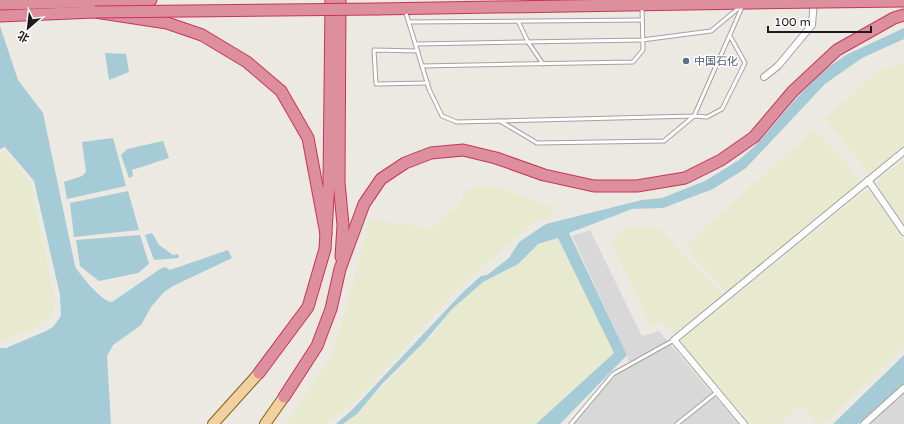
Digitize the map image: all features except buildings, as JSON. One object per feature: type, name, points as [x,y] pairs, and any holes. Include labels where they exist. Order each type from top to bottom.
[{"type":"highway","points":[[0,4],[151,0]]},
{"type":"highway","points":[[259,373],[308,307],[325,249],[329,181],[331,0]]},
{"type":"highway","points":[[340,0],[339,182],[343,225],[340,269]]},
{"type":"highway","points":[[0,16],[95,12],[405,9],[904,1]]},
{"type":"highway","points":[[95,12],[167,24],[202,35],[247,62],[280,91],[308,138],[326,234]]},
{"type":"highway","points":[[284,397],[317,346],[331,309],[340,269],[364,204],[380,179],[404,163],[431,153],[463,150],[496,158],[551,177],[594,186],[637,186],[686,178],[721,160],[754,137],[793,91],[837,50],[894,18],[904,16]]},
{"type":"main road","points":[[213,424],[259,373]]},
{"type":"main road","points":[[265,424],[284,397]]},
{"type":"street","points":[[764,77],[778,66],[812,25],[814,0]]},
{"type":"street","points":[[744,424],[674,340],[904,151]]},
{"type":"street","points":[[868,180],[904,232]]},
{"type":"street","points":[[864,424],[904,388]]},
{"type":"lane","points":[[500,121],[537,143],[664,141],[694,116],[730,36],[747,3]]},
{"type":"lane","points":[[416,44],[642,40],[711,31],[747,3]]},
{"type":"lane","points":[[422,66],[633,62],[643,50],[642,5]]},
{"type":"lane","points":[[405,9],[422,66],[442,116],[457,122],[694,116],[707,117],[722,109],[745,63],[730,36]]},
{"type":"lane","points":[[409,22],[642,20]]},
{"type":"lane","points":[[518,21],[528,42],[543,64]]},
{"type":"lane","points":[[418,51],[374,50],[376,84],[428,83]]},
{"type":"lane","points":[[571,424],[613,374],[674,340]]},
{"type":"lane","points":[[677,424],[717,392]]},
{"type":"shaded area","points":[[590,230],[642,336],[659,331],[738,424],[574,424],[614,376],[630,367],[627,355],[572,236]]},
{"type":"shaded area","points":[[904,394],[904,424],[869,424]]},
{"type":"green space","points":[[904,62],[904,148],[873,174],[869,173],[825,119],[876,73]]},
{"type":"green space","points":[[815,129],[861,181],[860,185],[729,292],[725,291],[689,251],[688,243]]},
{"type":"green space","points":[[5,152],[30,182],[55,301],[52,315],[31,330],[0,341],[0,154]]},
{"type":"green space","points":[[904,160],[904,224],[878,186],[879,180]]},
{"type":"green space","points":[[474,186],[497,187],[553,207],[553,216],[535,221],[457,289],[402,352],[351,405],[325,424],[286,424],[333,353],[371,218],[404,225],[415,225],[429,231],[459,204],[466,191]]},
{"type":"green space","points":[[865,191],[870,191],[904,241],[904,348],[827,421],[817,424],[800,405],[780,424],[767,424],[765,422],[762,424],[751,424],[682,344],[682,339]]},
{"type":"green space","points":[[629,226],[659,229],[722,294],[722,297],[674,335],[661,321],[651,327],[611,241]]},
{"type":"green space","points":[[558,238],[614,353],[536,424],[343,424],[357,414],[425,341],[432,336],[452,309],[483,282],[518,264],[538,244]]},
{"type":"water","points":[[0,26],[18,80],[43,113],[75,266],[97,293],[108,301],[112,302],[165,267],[170,270],[228,250],[232,258],[173,286],[164,292],[151,307],[141,325],[113,345],[107,356],[111,424],[0,424],[0,348],[6,348],[46,331],[53,327],[61,316],[60,295],[34,181],[5,147],[0,149]]},
{"type":"water","points":[[904,28],[904,39],[862,58],[825,84],[746,168],[713,189],[663,208],[632,209],[569,233],[627,355],[560,424],[536,424],[614,353],[558,238],[538,244],[518,264],[483,282],[452,309],[425,341],[383,383],[357,414],[343,424],[336,424],[352,410],[462,293],[481,276],[487,275],[509,258],[519,242],[546,224],[642,200],[662,198],[705,181],[739,160],[756,145],[802,92],[826,69],[846,55]]},
{"type":"water","points":[[105,53],[126,54],[129,72],[109,80]]},
{"type":"water","points":[[113,138],[126,186],[67,199],[64,182],[82,176],[86,172],[82,142]]},
{"type":"water","points":[[163,141],[169,158],[132,170],[133,176],[129,178],[121,155],[127,149]]},
{"type":"water","points":[[128,191],[139,230],[74,237],[70,203]]},
{"type":"water","points":[[152,233],[159,245],[173,255],[178,254],[179,258],[154,260],[145,235]]},
{"type":"water","points":[[140,235],[149,264],[138,273],[99,281],[80,266],[76,240]]},
{"type":"water","points":[[904,355],[904,383],[858,424],[833,424]]},
{"type":"place","name":"中国石化","points":[[686,61]]}]
